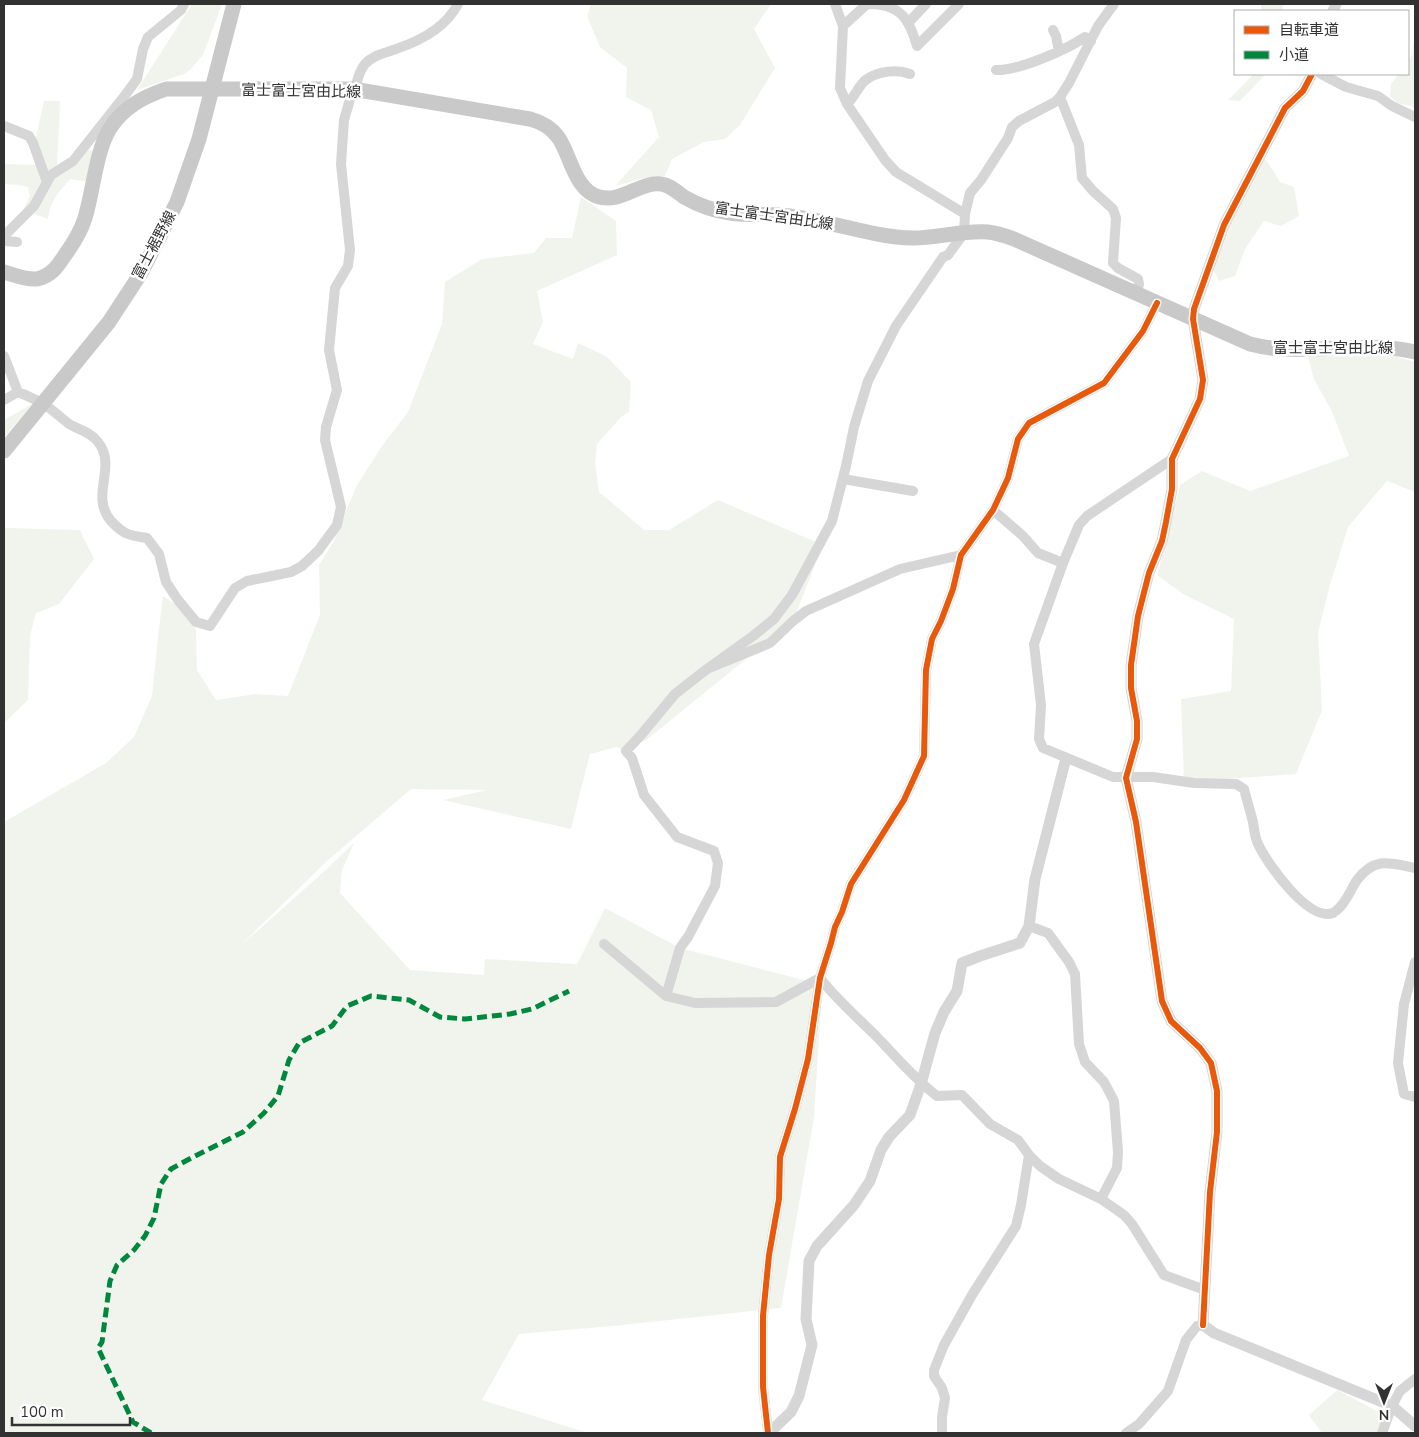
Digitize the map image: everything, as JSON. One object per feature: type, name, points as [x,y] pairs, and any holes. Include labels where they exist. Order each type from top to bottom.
[{"type":"main road","name":"富士裾野線","points":[[4,451],[109,322],[145,266],[177,202],[190,169],[234,4]]},
{"type":"main road","name":"富士富士宮由比線","points":[[4,272],[28,279],[38,279],[58,267],[84,220],[108,131],[128,107],[145,97],[166,89],[354,89],[541,122],[549,127],[558,137],[580,183],[592,194],[600,197],[609,199],[620,197],[648,185],[661,184],[668,186],[700,205],[731,213],[789,216],[875,233],[913,238],[989,232],[1014,239],[1250,344],[1263,348],[1359,346],[1415,352]]},
{"type":"street","points":[[4,236],[34,206],[52,175],[73,161],[112,109],[126,94],[137,79],[143,50],[148,37],[180,10],[184,4]]},
{"type":"street","points":[[4,356],[18,392],[43,404],[71,425],[90,433],[98,441],[104,452],[106,469],[101,490],[105,514],[121,532],[147,538],[159,554],[166,582],[196,622],[210,626],[235,588],[247,581],[291,572],[302,566],[318,551],[337,525],[341,507],[325,440],[326,427],[337,390],[329,350],[335,288],[348,266],[350,250],[341,164],[344,120],[364,65],[374,57],[422,38],[446,20],[458,4]]},
{"type":"street","points":[[835,4],[843,26],[840,88],[847,104],[885,160],[896,172],[965,214]]},
{"type":"street","points":[[843,26],[868,4],[888,6],[896,9],[912,28],[917,46],[959,4]]},
{"type":"street","points":[[908,23],[926,4]]},
{"type":"street","points":[[666,996],[680,948],[688,937],[715,886],[718,863],[714,851],[677,837],[644,795],[632,758],[626,751],[675,694],[774,619],[792,595],[832,521],[854,427],[872,373],[896,326],[943,257],[948,255],[964,233],[965,214],[970,193],[981,180],[1008,138],[1012,128],[1020,121],[1055,102],[1060,97],[1098,26],[1114,4]]},
{"type":"street","points":[[1053,30],[1059,51]]},
{"type":"street","points":[[996,70],[1004,71],[1059,51],[1085,37],[1091,41]]},
{"type":"street","points":[[847,104],[866,79],[900,70],[910,74]]},
{"type":"street","points":[[1203,1325],[1210,1192],[1217,1132],[1217,1091],[1211,1063],[1200,1048],[1171,1020],[1162,1001],[1136,822],[1126,778],[1137,739],[1138,721],[1131,688],[1131,672],[1138,616],[1149,573],[1162,541],[1166,522],[1172,489],[1172,459],[1200,399],[1203,380],[1193,319],[1194,309],[1224,225],[1285,108],[1303,91],[1311,75]]},
{"type":"street","points":[[1323,75],[1346,87],[1378,96],[1392,106],[1415,117]]},
{"type":"street","points":[[1060,97],[1079,145],[1082,178],[1113,209],[1116,218],[1113,263],[1118,268],[1138,279],[1137,293]]},
{"type":"street","points":[[4,126],[29,136],[47,182]]},
{"type":"street","points":[[4,241],[17,242]]},
{"type":"street","points":[[769,1433],[763,1386],[763,1316],[769,1255],[779,1199],[780,1157],[808,1059],[820,978],[834,928],[842,912],[851,884],[904,800],[924,756],[927,663],[932,639],[953,589],[961,555],[993,510],[1008,478],[1018,439],[1029,423],[1104,383],[1143,332],[1157,303]]},
{"type":"street","points":[[4,400],[18,392]]},
{"type":"street","points":[[1172,459],[1087,516],[1079,525],[1063,563],[1034,644],[1041,705],[1039,739],[1043,748],[1113,777],[1153,777],[1194,783],[1236,784],[1244,789],[1257,843],[1277,873],[1291,892],[1304,904],[1326,914],[1334,912],[1342,905],[1357,880],[1377,863],[1386,862],[1415,868]]},
{"type":"street","points":[[842,479],[913,491]]},
{"type":"street","points":[[993,510],[1023,536],[1038,553],[1063,563]]},
{"type":"street","points":[[707,669],[770,643],[806,611],[900,569],[961,555]]},
{"type":"street","points":[[769,1433],[791,1412],[799,1396],[812,1345],[806,1319],[809,1261],[817,1246],[854,1205],[870,1181],[881,1150],[888,1137],[910,1114],[921,1084],[935,1033],[944,1012],[957,991],[962,964],[980,956],[1020,944],[1029,926],[1035,879],[1066,758]]},
{"type":"street","points":[[1029,926],[1048,933],[1076,974],[1079,1044],[1085,1062],[1104,1082],[1114,1101],[1118,1152],[1117,1168],[1101,1198]]},
{"type":"street","points":[[604,944],[666,996],[695,1003],[776,1002],[820,978]]},
{"type":"street","points":[[1415,962],[1404,1004],[1398,1063],[1404,1094],[1415,1097]]},
{"type":"street","points":[[820,978],[832,994],[874,1034],[921,1084],[937,1096],[962,1094],[990,1124],[1018,1140],[1040,1166],[1059,1179],[1101,1198],[1124,1215],[1132,1224],[1164,1275],[1205,1290]]},
{"type":"street","points":[[942,1433],[945,1398],[942,1388],[934,1376],[934,1370],[944,1344],[972,1295],[1016,1226],[1029,1155]]},
{"type":"street","points":[[1126,1433],[1142,1429],[1168,1391],[1186,1340],[1197,1326],[1203,1325],[1214,1332],[1392,1406],[1415,1426]]},
{"type":"street","points":[[1382,1433],[1400,1391],[1415,1379]]},
{"type":"shaded area","points":[[192,4],[222,4],[203,55],[184,74],[137,90]]},
{"type":"shaded area","points":[[591,4],[771,4],[754,29],[775,68],[740,125],[725,139],[704,142],[672,159],[665,176],[644,178],[615,186],[659,137],[651,110],[626,97],[627,68],[600,47],[587,16]]},
{"type":"shaded area","points":[[1261,4],[1283,4],[1282,10],[1261,10]]},
{"type":"shaded area","points":[[1415,30],[1415,107],[1397,103],[1390,96],[1391,84],[1398,75],[1409,75],[1409,60],[1412,55]]},
{"type":"shaded area","points":[[1253,75],[1265,75],[1240,101],[1228,100]]},
{"type":"shaded area","points":[[44,101],[60,101],[57,166],[71,159],[80,148],[95,151],[90,182],[70,179],[53,202],[48,219],[23,210],[30,196],[28,187],[4,184],[4,164],[35,165],[36,137]]},
{"type":"shaded area","points":[[1265,158],[1280,182],[1294,187],[1299,216],[1281,226],[1264,221],[1245,249],[1235,276],[1219,281],[1213,269],[1232,220]]},
{"type":"shaded area","points":[[581,197],[616,221],[617,255],[537,291],[543,322],[533,344],[573,359],[578,343],[606,356],[631,382],[629,412],[621,417],[597,444],[595,463],[599,492],[644,530],[669,530],[718,500],[823,545],[793,621],[645,741],[633,744],[626,751],[617,747],[590,754],[571,829],[443,800],[487,790],[411,789],[327,861],[239,947],[354,843],[342,870],[340,893],[410,970],[484,975],[485,959],[577,964],[605,908],[680,948],[808,981],[822,991],[814,1117],[781,1308],[519,1334],[482,1400],[585,1433],[4,1433],[4,822],[106,763],[134,737],[152,696],[163,596],[185,611],[196,630],[197,670],[216,700],[256,694],[288,696],[320,615],[319,565],[333,543],[357,485],[382,446],[408,412],[442,324],[445,282],[482,259],[534,253],[546,238],[572,238]]},
{"type":"shaded area","points":[[1307,353],[1394,356],[1415,362],[1415,492],[1387,481],[1348,527],[1318,632],[1322,710],[1296,774],[1184,782],[1181,699],[1231,691],[1234,619],[1183,594],[1157,575],[1180,485],[1202,471],[1250,491],[1349,456],[1333,414],[1314,379]]},
{"type":"shaded area","points":[[32,404],[4,438],[4,420]]},
{"type":"shaded area","points":[[4,527],[80,530],[94,559],[59,604],[36,613],[30,636],[28,700],[4,723]]},
{"type":"shaded area","points":[[1337,1390],[1392,1419],[1387,1433],[1322,1433],[1309,1415]]},
{"type":"marked path","points":[[151,1433],[133,1422],[98,1348],[102,1342],[110,1281],[117,1265],[134,1250],[145,1236],[154,1218],[161,1184],[171,1169],[243,1132],[264,1113],[278,1096],[289,1060],[299,1043],[332,1026],[347,1006],[371,996],[409,1000],[440,1017],[465,1019],[510,1014],[532,1009],[569,991]]},
{"type":"cycle path","points":[[1203,1325],[1210,1192],[1217,1132],[1217,1091],[1211,1063],[1200,1048],[1171,1021],[1162,1001],[1136,822],[1126,778],[1137,739],[1137,721],[1131,688],[1131,665],[1138,616],[1149,573],[1162,541],[1166,522],[1172,489],[1172,459],[1200,399],[1203,380],[1193,319],[1194,309],[1224,225],[1285,108],[1303,91],[1311,75]]},
{"type":"cycle path","points":[[768,1433],[763,1387],[763,1316],[769,1255],[779,1199],[780,1157],[808,1059],[820,978],[835,927],[851,884],[904,800],[924,756],[926,670],[932,639],[953,589],[961,555],[993,510],[1008,478],[1018,439],[1029,423],[1104,383],[1143,331],[1157,303]]}]
